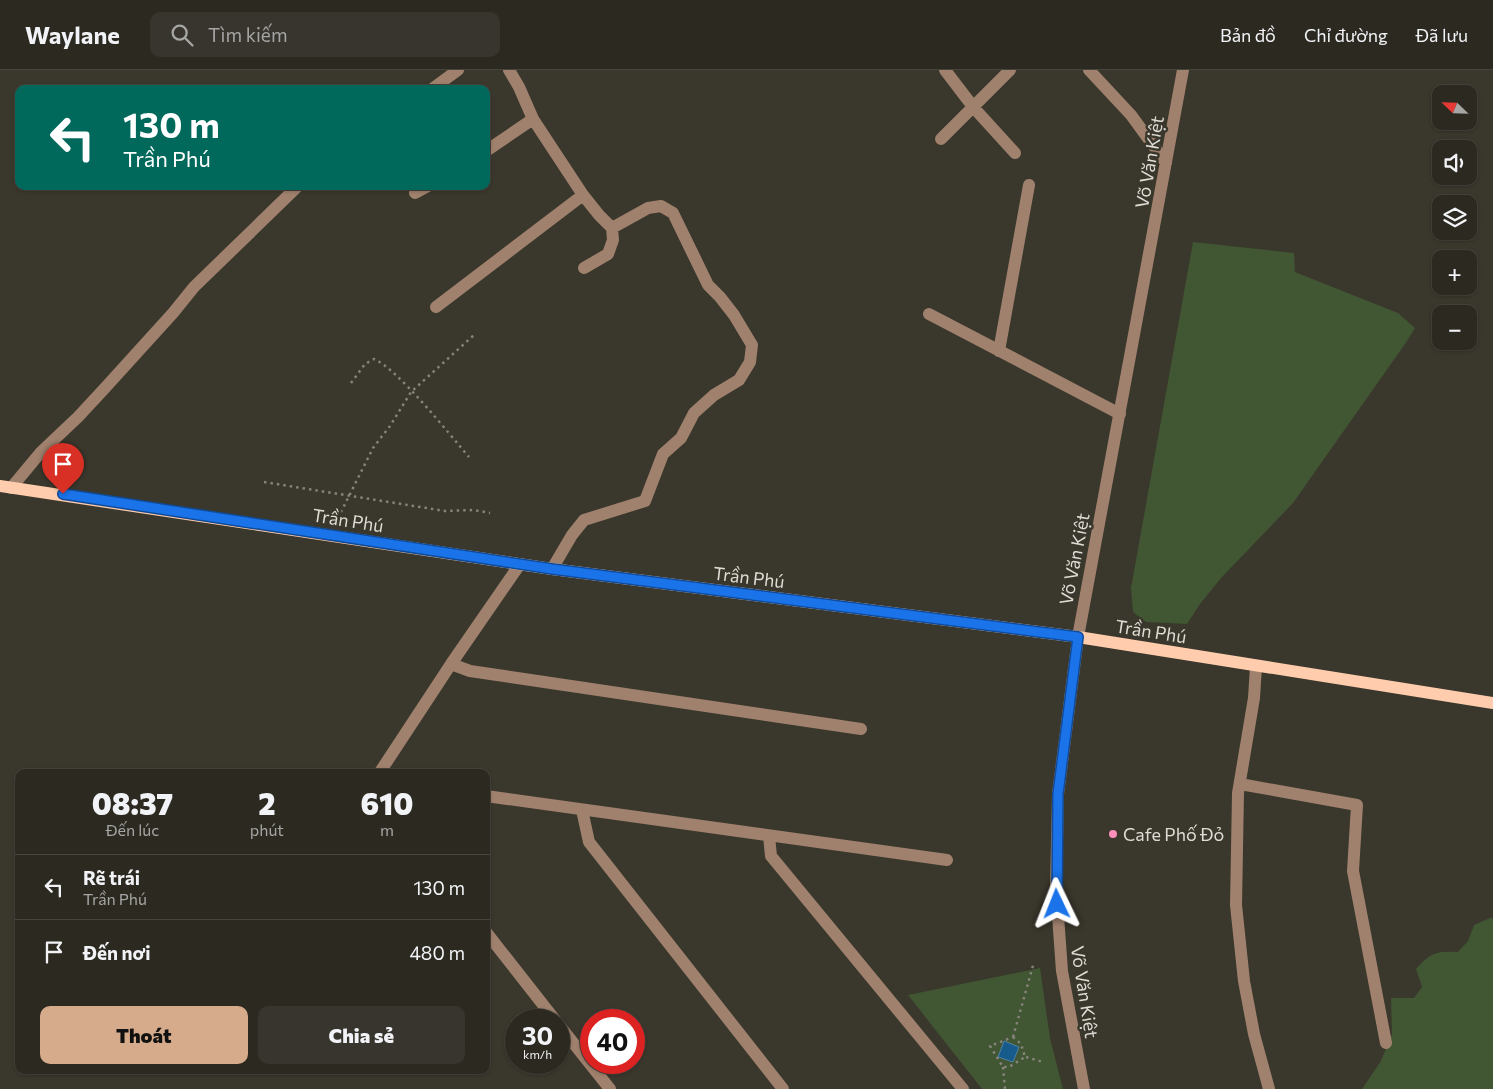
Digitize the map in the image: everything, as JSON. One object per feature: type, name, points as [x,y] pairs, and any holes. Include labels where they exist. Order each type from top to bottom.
[{"type":"main road","name":"Trần Phú","points":[[5,487],[22,488],[552,569],[1078,637],[1493,703]]},
{"type":"street","points":[[437,85],[458,70]]},
{"type":"street","points":[[509,70],[519,87],[533,119],[583,195],[598,215],[612,228],[613,240],[608,254],[584,268]]},
{"type":"street","points":[[945,70],[974,108],[1015,153]]},
{"type":"street","points":[[941,139],[1010,70]]},
{"type":"street","points":[[1090,70],[1130,115],[1166,163]]},
{"type":"street","name":"Võ Văn Kiệt","points":[[1084,1089],[1062,971],[1056,888],[1058,794],[1078,637],[1183,70]]},
{"type":"street","points":[[490,148],[533,119]]},
{"type":"street","points":[[999,350],[1029,185]]},
{"type":"street","points":[[5,487],[78,417],[173,313],[194,286],[294,190]]},
{"type":"street","points":[[415,193],[421,190]]},
{"type":"street","points":[[436,307],[583,195]]},
{"type":"street","points":[[552,569],[572,535],[584,520],[645,501],[663,454],[681,438],[694,413],[714,395],[739,380],[750,362],[752,345],[734,315],[708,285],[673,213],[661,206],[648,208],[612,228]]},
{"type":"street","points":[[929,314],[1120,414]]},
{"type":"street","points":[[382,769],[520,564]]},
{"type":"street","points":[[451,664],[470,671],[861,729]]},
{"type":"street","points":[[1256,666],[1254,698],[1240,784],[1236,906],[1244,981],[1254,1034],[1269,1089]]},
{"type":"street","points":[[1240,784],[1358,806],[1353,871],[1386,1043]]},
{"type":"street","points":[[490,797],[947,860]]},
{"type":"street","points":[[582,810],[589,842],[783,1089]]},
{"type":"street","points":[[769,836],[771,856],[963,1089]]},
{"type":"street","points":[[490,937],[546,1009]]},
{"type":"street","points":[[570,1039],[610,1089]]},
{"type":"path","points":[[330,535],[373,448],[390,426],[411,392],[474,335]]},
{"type":"path","points":[[351,383],[365,364],[374,359],[389,368],[469,457]]},
{"type":"path","points":[[264,482],[445,511],[474,510],[490,514]]},
{"type":"path","points":[[1013,1037],[1032,976],[1034,962]]},
{"type":"path","points":[[1013,1037],[1021,1044],[1025,1057]]},
{"type":"path","points":[[1005,1089],[1003,1067],[990,1046],[1013,1037]]},
{"type":"path","points":[[1003,1067],[1009,1067],[1025,1057],[1043,1062]]},
{"type":"green space","points":[[1193,242],[1294,253],[1295,272],[1398,313],[1415,328],[1293,503],[1222,577],[1200,604],[1187,624],[1146,622],[1133,612],[1131,588]]},
{"type":"green space","points":[[1493,918],[1493,1089],[1362,1089],[1381,1061],[1392,1034],[1391,998],[1414,998],[1422,987],[1416,969],[1421,963],[1439,952],[1458,952],[1468,941],[1474,925]]},
{"type":"green space","points":[[1040,968],[1050,1038],[1063,1089],[982,1089],[908,995]]},
{"type":"water","points":[[1004,1041],[1019,1047],[1013,1062],[998,1057]]},
{"type":"place","name":"Cafe Phố Đỏ","points":[[1113,834]]},
{"type":"route","points":[[63,494],[552,569],[1078,637],[1058,794],[1057,904]]}]
